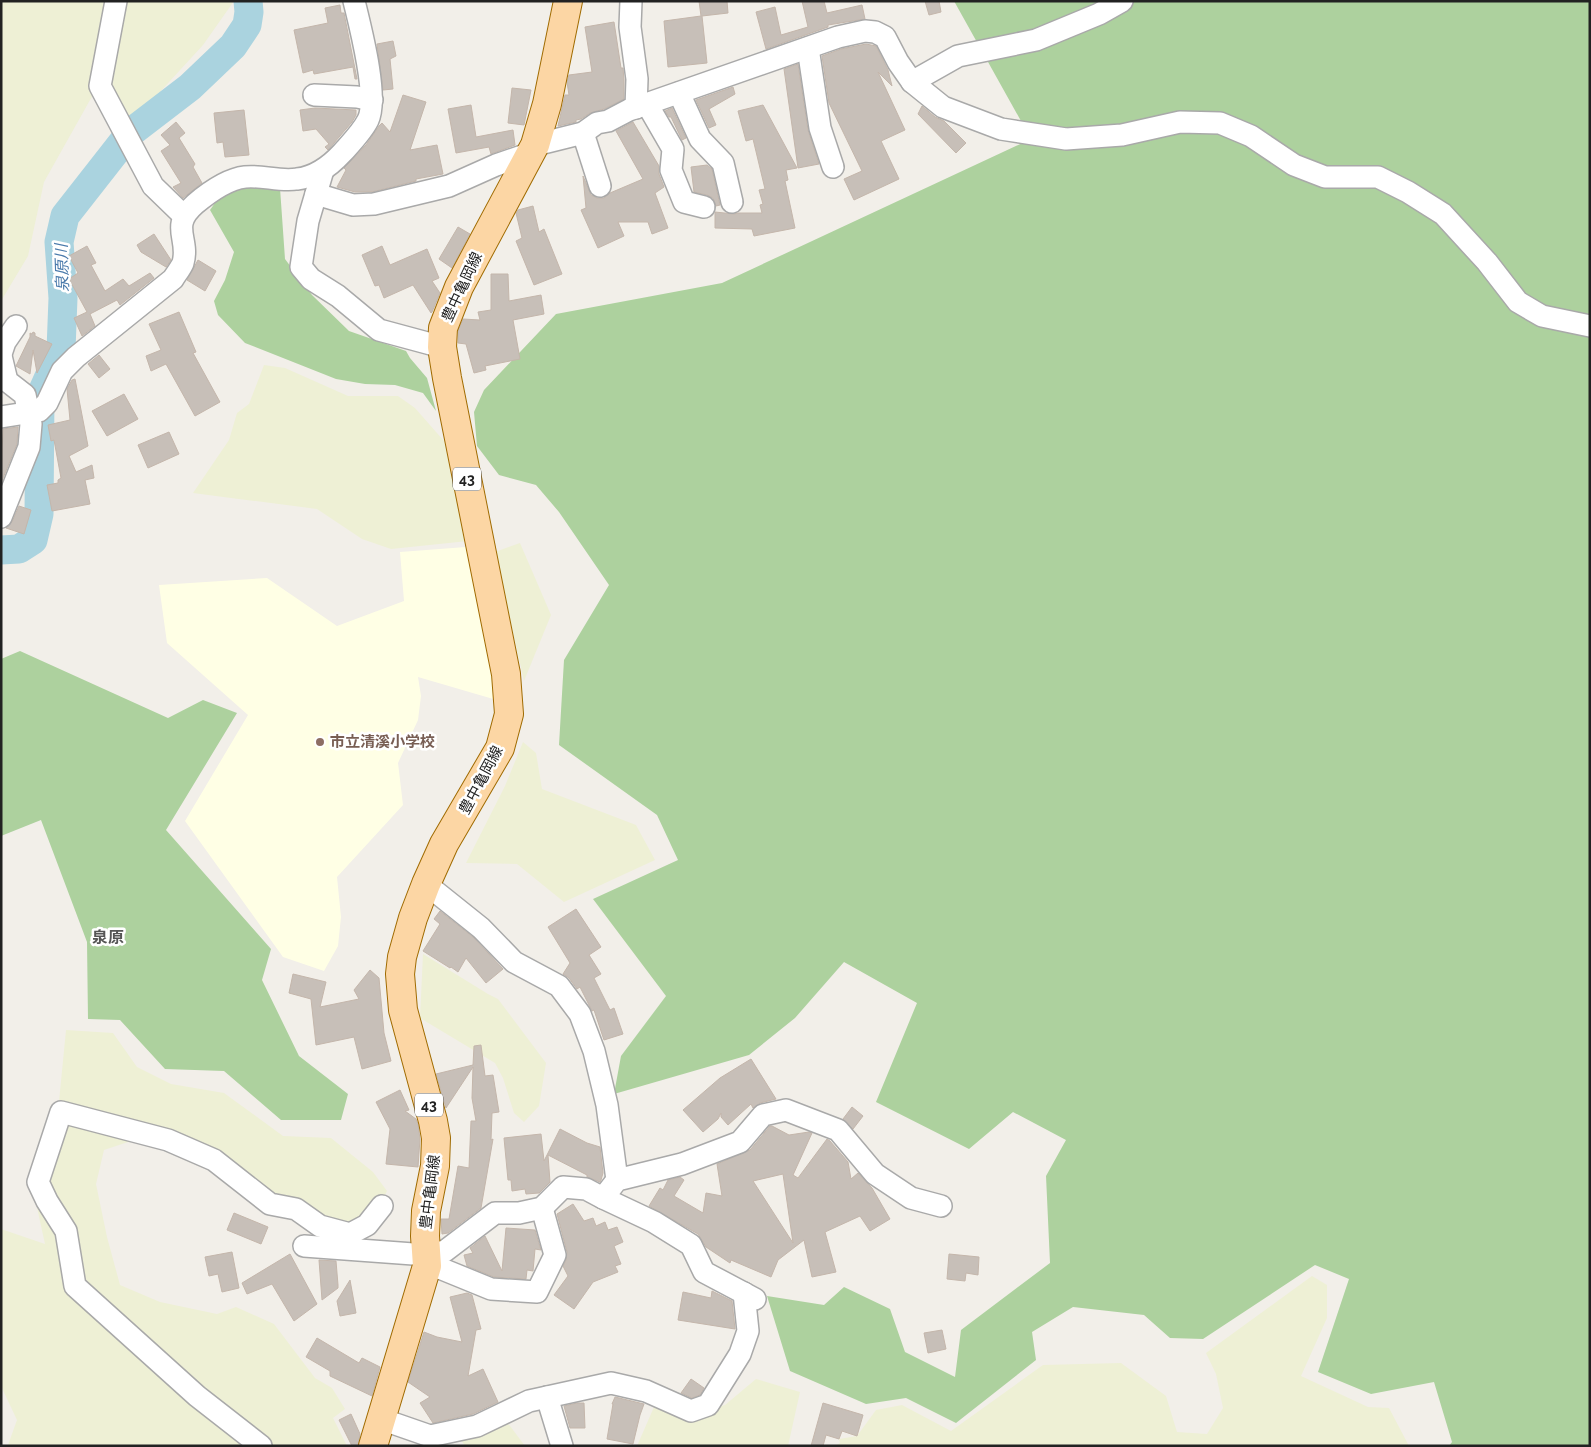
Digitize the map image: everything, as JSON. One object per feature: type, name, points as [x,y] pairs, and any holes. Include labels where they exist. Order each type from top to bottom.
[{"type":"main road","name":"豊中亀岡線","points":[[373,1446],[427,1261],[426,1211],[435,1166],[436,1138],[433,1121],[403,1010],[400,974],[407,937],[426,884],[444,844],[500,748],[509,714],[506,674],[442,347],[443,328],[458,287],[533,149],[547,104],[568,1]]},
{"type":"street","points":[[116,1],[100,86],[152,186],[184,216]]},
{"type":"street","points":[[1,417],[38,411],[47,403],[62,371],[173,279],[183,264],[184,247],[180,229],[184,216],[196,204],[226,183],[244,177],[298,180],[317,174],[332,163],[349,145],[368,119],[372,100],[366,53],[354,1]]},
{"type":"street","points":[[630,1],[630,27],[642,106],[673,149],[671,170],[684,202],[704,207]]},
{"type":"street","points":[[912,82],[958,56],[1036,40],[1099,14],[1122,1]]},
{"type":"street","points":[[316,194],[353,205],[374,204],[449,186],[533,149],[582,133],[598,123],[608,121],[642,106],[838,37],[865,31],[875,32],[885,37],[898,62],[912,82],[943,107],[1001,128],[1066,138],[1122,135],[1180,122],[1220,123],[1251,136],[1294,165],[1325,177],[1378,177],[1408,192],[1443,214],[1487,262],[1518,302],[1542,316],[1590,326]]},
{"type":"street","points":[[808,48],[820,128],[833,167]]},
{"type":"street","points":[[680,93],[700,139],[723,163],[732,202]]},
{"type":"street","points":[[314,95],[356,97],[372,100]]},
{"type":"street","points":[[582,133],[600,186]]},
{"type":"street","points":[[323,170],[308,221],[301,267],[311,279],[338,296],[378,330],[442,347]]},
{"type":"street","points":[[1,517],[29,447],[31,424],[25,395],[7,381],[1,355],[5,342],[16,326]]},
{"type":"street","points":[[426,884],[481,928],[514,962],[559,986],[580,1014],[594,1051],[607,1105],[617,1180]]},
{"type":"street","points":[[603,1198],[617,1180],[682,1164],[740,1142],[763,1115],[786,1110],[838,1130],[875,1174],[911,1198],[941,1206]]},
{"type":"street","points":[[261,1446],[197,1396],[75,1286],[66,1231],[47,1201],[38,1182],[61,1112],[168,1140],[205,1156],[214,1160],[270,1204],[296,1210],[320,1226],[350,1234],[367,1224],[382,1206]]},
{"type":"street","points":[[381,1419],[430,1436],[477,1426],[529,1401],[611,1383],[646,1391],[691,1411],[708,1405],[740,1354],[748,1332],[749,1296],[704,1272],[691,1245],[654,1222],[586,1189],[563,1186],[542,1208],[519,1213],[495,1213],[445,1251],[427,1261]]},
{"type":"street","points":[[304,1246],[427,1261],[442,1269],[491,1288],[537,1292],[555,1255],[542,1208]]},
{"type":"street","points":[[547,1397],[562,1446]]},
{"type":"shaded area","points":[[1,1],[234,1],[203,45],[124,131],[99,84],[44,182],[28,256],[1,301]]},
{"type":"shaded area","points":[[264,365],[285,368],[348,396],[398,396],[415,408],[444,441],[468,541],[391,549],[362,539],[317,509],[193,493],[229,440],[237,413],[249,404]]},
{"type":"shaded area","points":[[520,543],[551,615],[524,681],[495,552]]},
{"type":"shaded area","name":"市立清溪小学校","points":[[466,547],[500,701],[418,677],[421,696],[418,720],[398,763],[403,805],[337,877],[341,917],[338,946],[324,971],[283,957],[185,821],[248,715],[167,643],[159,585],[267,578],[337,626],[404,601],[400,552]]},
{"type":"shaded area","points":[[523,742],[536,753],[542,789],[636,825],[655,860],[564,902],[517,864],[466,863],[505,786]]},
{"type":"shaded area","points":[[423,954],[498,999],[546,1063],[539,1106],[524,1122],[514,1113],[503,1078],[495,1063],[420,1018]]},
{"type":"shaded area","points":[[66,1030],[113,1033],[137,1067],[171,1084],[224,1093],[283,1136],[331,1138],[373,1172],[387,1191],[366,1231],[309,1218],[146,1136],[104,1150],[96,1184],[107,1237],[120,1285],[160,1302],[217,1314],[236,1307],[274,1324],[315,1378],[332,1388],[345,1409],[333,1418],[347,1446],[8,1445],[17,1420],[1,1386],[1,1229],[45,1244],[33,1189],[57,1122]]},
{"type":"shaded area","points":[[1312,1276],[1327,1285],[1327,1318],[1301,1376],[1368,1407],[1389,1408],[1409,1446],[835,1446],[840,1443],[839,1439],[857,1436],[876,1410],[902,1405],[951,1431],[1043,1365],[1121,1363],[1166,1396],[1177,1432],[1207,1434],[1223,1408],[1216,1374],[1206,1353]]},
{"type":"shaded area","points":[[756,1379],[800,1392],[788,1446],[637,1446],[654,1407],[685,1418],[725,1405]]},
{"type":"shaded area","points":[[507,1422],[525,1446],[465,1446],[458,1435]]},
{"type":"green space","points":[[954,1],[1590,1],[1590,1446],[1449,1446],[1452,1442],[1434,1382],[1371,1394],[1318,1372],[1349,1279],[1315,1265],[1203,1339],[1170,1338],[1144,1315],[1073,1307],[1032,1332],[1036,1360],[956,1423],[906,1398],[866,1404],[790,1371],[767,1296],[824,1305],[844,1287],[890,1309],[905,1352],[955,1377],[961,1330],[1050,1263],[1046,1176],[1066,1140],[1013,1112],[969,1149],[876,1102],[917,1003],[844,962],[795,1018],[749,1055],[614,1094],[621,1056],[666,996],[593,899],[678,860],[657,815],[559,745],[564,660],[609,585],[559,512],[536,485],[499,475],[477,446],[474,412],[484,390],[556,314],[722,283],[1031,139]]},
{"type":"green space","points":[[244,183],[280,188],[285,259],[312,295],[349,331],[406,351],[427,378],[436,411],[423,393],[395,385],[365,384],[336,379],[245,343],[218,315],[214,301],[225,280],[234,252],[210,210],[222,193]]},
{"type":"green space","points":[[20,651],[168,718],[203,700],[237,713],[166,830],[271,949],[262,980],[299,1056],[348,1094],[341,1120],[281,1120],[224,1071],[165,1069],[120,1020],[88,1019],[87,942],[41,820],[1,836],[1,659]]},
{"type":"building","points":[[699,1],[727,1],[728,13],[702,16],[707,63],[668,67],[664,21],[701,16]]},
{"type":"building","points":[[802,1],[824,1],[827,13],[862,5],[865,19],[828,25],[828,27],[766,49],[756,12],[775,7],[781,35],[808,27]]},
{"type":"building","points":[[925,1],[939,1],[941,12],[929,15]]},
{"type":"building","points":[[340,5],[341,13],[344,13],[357,79],[355,79],[353,67],[314,74],[313,70],[303,73],[294,30],[328,23],[325,8]]},
{"type":"building","points":[[614,22],[621,68],[623,68],[624,99],[604,109],[590,113],[576,120],[576,122],[558,126],[565,95],[569,95],[567,82],[569,75],[592,72],[585,27]]},
{"type":"building","points":[[393,41],[396,56],[390,59],[393,89],[383,90],[377,44]]},
{"type":"building","points":[[866,44],[876,46],[888,70],[892,86],[878,72],[905,130],[881,141],[899,179],[854,200],[844,179],[862,171],[829,103],[822,56],[841,49]]},
{"type":"building","points":[[798,64],[808,130],[819,164],[798,168],[784,69]]},
{"type":"building","points":[[733,87],[735,94],[709,109],[716,125],[709,128],[696,100]]},
{"type":"building","points":[[512,88],[531,90],[524,125],[508,123]]},
{"type":"building","points":[[403,95],[426,102],[410,150],[437,145],[443,174],[416,179],[416,181],[372,192],[355,192],[337,187],[346,170],[344,168],[366,145],[379,126],[382,123],[390,132]]},
{"type":"building","points":[[471,105],[476,137],[513,130],[515,145],[491,154],[489,147],[456,153],[448,109]]},
{"type":"building","points":[[763,105],[797,168],[786,170],[788,180],[785,181],[795,228],[754,236],[752,229],[715,228],[715,212],[734,214],[762,213],[760,205],[763,204],[759,190],[765,189],[753,139],[746,141],[738,111]]},
{"type":"building","points":[[922,106],[935,117],[944,121],[966,143],[956,153],[918,114]]},
{"type":"building","points":[[315,108],[356,110],[356,115],[352,122],[328,150],[325,147],[329,144],[316,129],[303,131],[300,110]]},
{"type":"building","points":[[672,108],[686,138],[682,140],[671,117],[665,111]]},
{"type":"building","points":[[244,110],[249,155],[225,157],[223,142],[217,143],[214,113]]},
{"type":"building","points":[[176,122],[185,133],[179,138],[195,164],[193,167],[202,183],[183,198],[173,187],[181,183],[161,151],[170,145],[161,135]]},
{"type":"building","points":[[633,122],[659,166],[659,174],[664,187],[655,193],[668,228],[652,234],[648,222],[618,222],[624,236],[598,248],[581,210],[586,208],[583,176],[591,195],[597,198],[604,198],[610,193],[643,179],[616,131]]},
{"type":"building","points":[[707,165],[712,169],[720,205],[716,206],[713,198],[707,195],[694,192],[691,167]]},
{"type":"building","points":[[533,206],[539,232],[544,229],[562,274],[534,285],[516,241],[522,238],[516,213],[518,210]]},
{"type":"building","points":[[458,227],[470,234],[452,268],[439,259]]},
{"type":"building","points":[[154,234],[171,260],[166,267],[141,252],[137,245]]},
{"type":"building","points":[[87,246],[96,263],[91,265],[105,291],[123,279],[129,286],[150,273],[154,278],[120,305],[117,300],[90,314],[95,326],[82,336],[74,318],[87,312],[69,279],[78,273],[69,256]]},
{"type":"building","points":[[382,246],[390,265],[427,249],[439,278],[432,281],[440,293],[431,313],[413,285],[384,298],[379,285],[375,286],[362,255]]},
{"type":"building","points":[[198,260],[216,271],[205,291],[187,280]]},
{"type":"building","points":[[491,274],[508,274],[509,301],[541,295],[544,314],[513,320],[520,359],[485,366],[486,370],[474,373],[466,344],[458,343],[458,331],[463,319],[480,320],[478,312],[491,310]]},
{"type":"building","points":[[179,312],[196,352],[193,353],[220,402],[195,416],[166,364],[151,371],[146,356],[161,350],[149,324]]},
{"type":"building","points":[[33,332],[35,336],[52,344],[37,373],[33,350],[30,374],[16,366],[30,337],[30,333],[32,334]]},
{"type":"building","points":[[99,355],[110,369],[99,378],[88,364]]},
{"type":"building","points":[[75,379],[88,446],[69,456],[76,472],[92,465],[94,478],[85,480],[90,504],[52,511],[47,485],[58,483],[58,480],[61,478],[54,440],[51,441],[48,425],[70,420],[67,389],[72,380]]},
{"type":"building","points":[[124,394],[138,419],[107,436],[92,411]]},
{"type":"building","points":[[18,427],[17,444],[1,483],[3,429]]},
{"type":"building","points":[[169,432],[179,454],[148,468],[138,445]]},
{"type":"building","points":[[19,506],[31,510],[24,534],[6,528],[12,522]]},
{"type":"building","points":[[576,909],[601,947],[589,955],[601,974],[594,978],[610,1010],[614,1008],[623,1034],[604,1040],[594,1010],[592,1011],[580,987],[577,989],[569,978],[563,974],[570,963],[548,927]]},
{"type":"building","points":[[440,911],[473,937],[503,969],[486,983],[466,958],[458,972],[423,951],[440,924],[434,919]]},
{"type":"building","points":[[370,970],[379,978],[384,1033],[391,1061],[362,1069],[354,1037],[316,1045],[311,999],[289,993],[293,974],[326,982],[320,1007],[359,999],[354,990]]},
{"type":"building","points":[[481,1045],[485,1076],[493,1075],[499,1112],[492,1113],[491,1140],[493,1139],[481,1208],[448,1233],[442,1234],[441,1219],[449,1219],[458,1166],[469,1168],[471,1121],[476,1121],[472,1098],[473,1067],[446,1108],[436,1074],[473,1065],[474,1046]]},
{"type":"building","points":[[751,1059],[776,1099],[760,1103],[753,1108],[751,1104],[728,1125],[721,1117],[721,1113],[718,1119],[703,1132],[683,1110],[720,1078]]},
{"type":"building","points":[[400,1090],[409,1110],[405,1111],[416,1119],[418,1124],[420,1139],[418,1167],[386,1164],[390,1129],[376,1102]]},
{"type":"building","points":[[852,1107],[863,1116],[853,1129],[843,1119]]},
{"type":"building","points":[[770,1126],[789,1135],[812,1133],[793,1175],[798,1178],[827,1139],[848,1162],[851,1179],[858,1173],[872,1188],[890,1219],[870,1231],[860,1216],[825,1232],[836,1272],[812,1277],[804,1240],[778,1260],[771,1277],[731,1260],[730,1263],[706,1247],[698,1234],[649,1206],[660,1188],[663,1190],[668,1180],[680,1177],[684,1180],[674,1196],[703,1213],[706,1193],[722,1196],[717,1164],[750,1150]],"holes":[[[783,1174],[793,1243],[753,1181]]]},
{"type":"building","points":[[560,1129],[587,1143],[600,1147],[603,1173],[600,1182],[587,1177],[587,1175],[548,1155],[550,1182],[539,1193],[526,1194],[525,1189],[512,1191],[511,1180],[508,1180],[504,1138],[541,1134],[544,1161]]},
{"type":"building","points":[[573,1204],[584,1221],[593,1218],[596,1226],[605,1222],[608,1230],[617,1227],[623,1242],[614,1246],[621,1264],[615,1266],[618,1272],[593,1282],[574,1309],[554,1295],[568,1276],[563,1266],[567,1252],[557,1214]]},
{"type":"building","points":[[234,1213],[268,1227],[261,1244],[227,1230]]},
{"type":"building","points":[[506,1228],[535,1230],[541,1250],[535,1249],[533,1271],[527,1270],[526,1279],[494,1277],[467,1266],[464,1255],[473,1253],[470,1248],[485,1236],[502,1271]]},
{"type":"building","points":[[232,1252],[239,1288],[222,1292],[218,1274],[209,1276],[205,1257]]},
{"type":"building","points":[[290,1254],[317,1304],[294,1321],[272,1284],[247,1294],[242,1283]]},
{"type":"building","points":[[949,1254],[979,1257],[978,1275],[966,1273],[965,1281],[947,1279]]},
{"type":"building","points":[[319,1260],[336,1261],[338,1285],[338,1288],[322,1300]]},
{"type":"building","points":[[350,1280],[356,1313],[340,1316],[337,1301]]},
{"type":"building","points":[[712,1291],[732,1301],[735,1329],[678,1320],[683,1292],[711,1298]]},
{"type":"building","points":[[467,1293],[472,1295],[481,1329],[476,1330],[468,1376],[483,1369],[498,1402],[473,1414],[433,1423],[420,1403],[430,1397],[408,1382],[424,1332],[437,1337],[462,1342],[450,1297]]},
{"type":"building","points":[[942,1330],[946,1349],[928,1353],[924,1333]]},
{"type":"building","points":[[317,1338],[359,1363],[362,1358],[380,1367],[372,1396],[330,1376],[330,1371],[306,1357]]},
{"type":"building","points":[[691,1379],[704,1388],[700,1395],[692,1398],[681,1393]]},
{"type":"building","points":[[615,1397],[644,1404],[633,1444],[607,1439],[612,1404]]},
{"type":"building","points":[[584,1403],[585,1428],[570,1428],[564,1406]]},
{"type":"building","points":[[823,1403],[863,1415],[857,1436],[842,1431],[839,1439],[826,1435],[823,1446],[811,1446]]},
{"type":"building","points":[[351,1414],[360,1434],[358,1446],[352,1446],[339,1420]]},
{"type":"waterway","name":"泉原川","points":[[1,550],[19,549],[33,540],[39,514],[40,397],[61,350],[63,298],[59,242],[65,216],[130,133],[190,87],[233,46],[247,25],[248,1]]},
{"type":"place","name":"市立清溪小学校","points":[[320,742]]},
{"type":"district","name":"泉原","points":[[108,937]]}]
